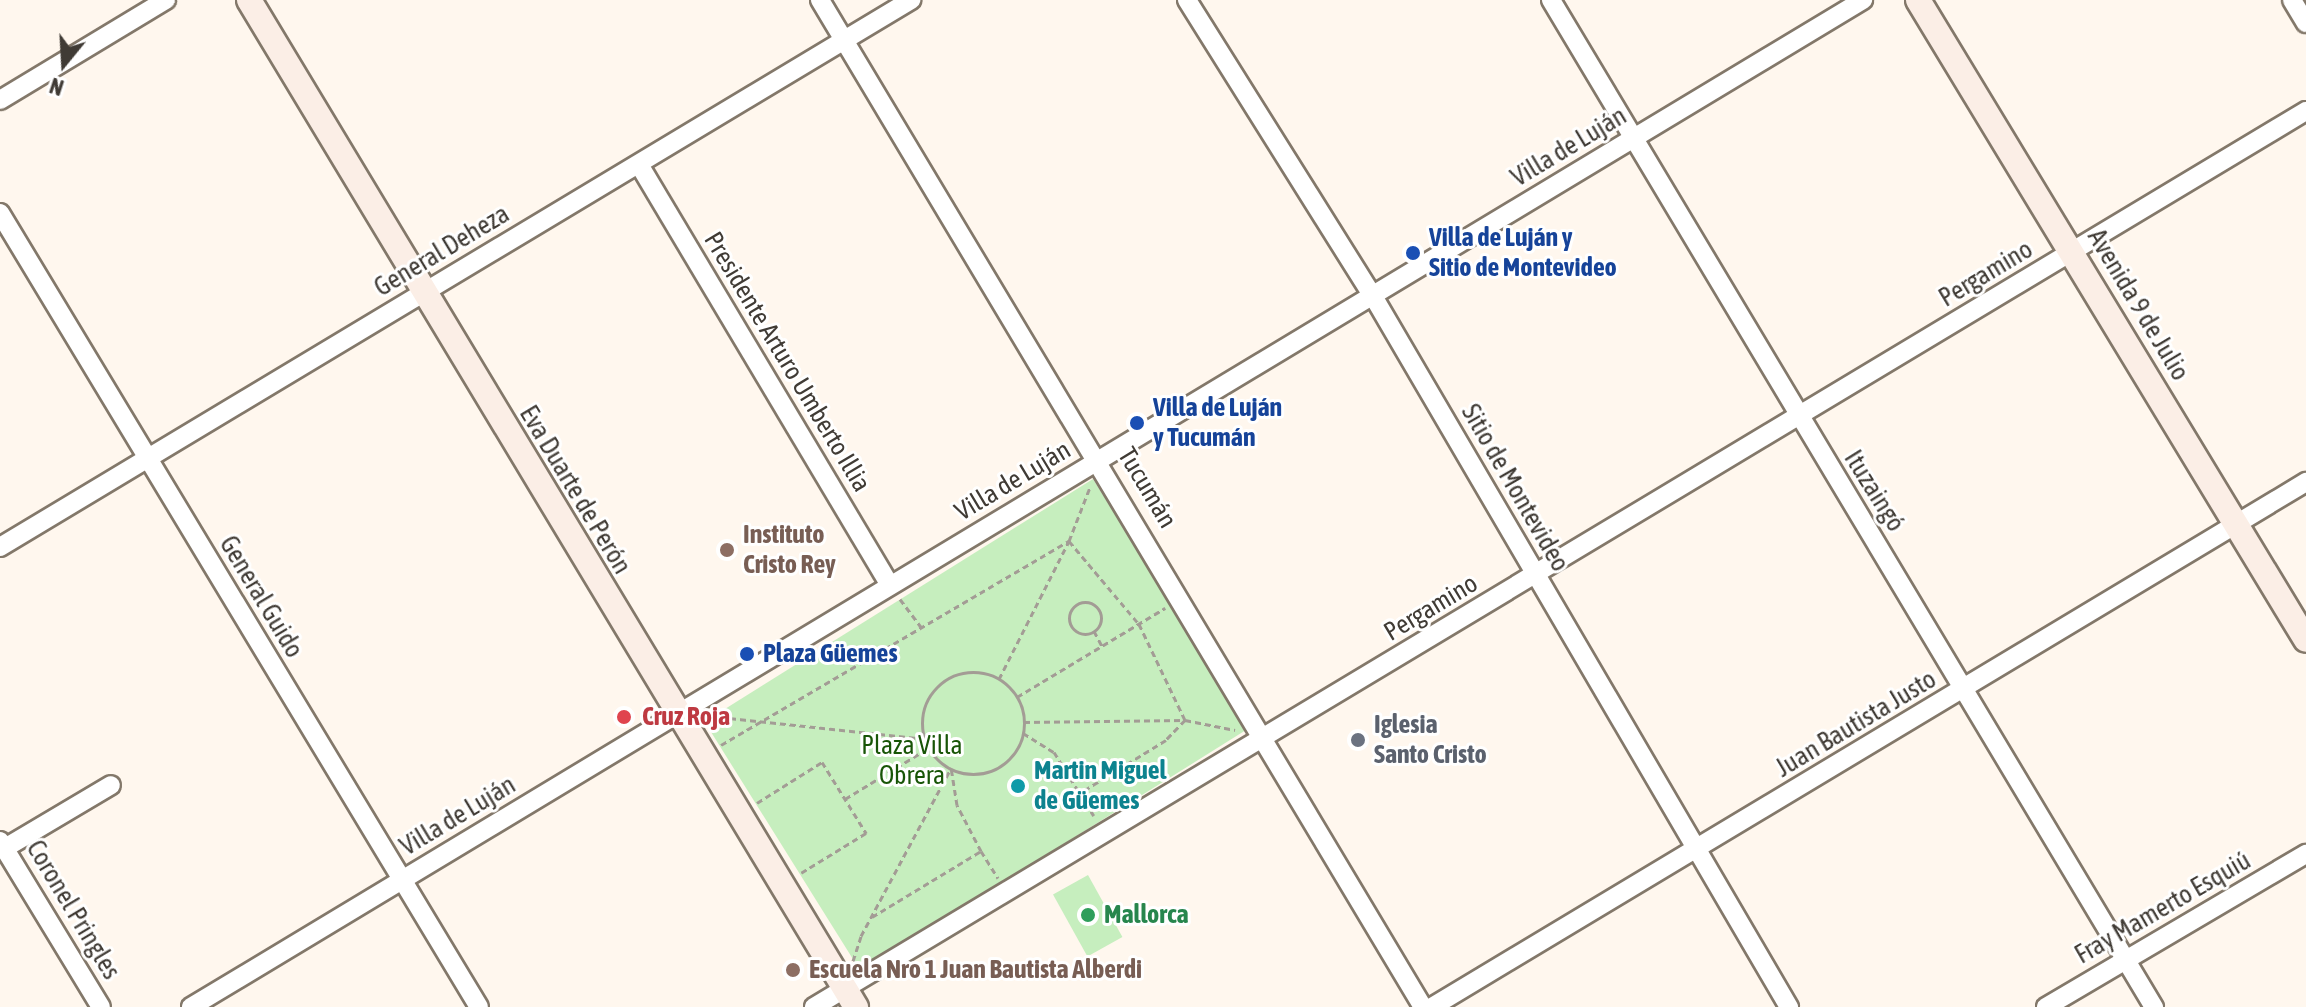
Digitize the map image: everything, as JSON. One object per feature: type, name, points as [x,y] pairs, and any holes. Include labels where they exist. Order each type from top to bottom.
[{"type":"main road","name":"Eva Duarte de Perón","points":[[249,0],[676,714],[784,883],[850,998]]},
{"type":"main road","name":"Avenida 9 de Julio","points":[[1918,0],[2074,251],[2306,640]]},
{"type":"street","points":[[0,100],[166,0]]},
{"type":"street","name":"Tucumán","points":[[820,0],[1100,459],[1423,1007]]},
{"type":"street","name":"General Deheza","points":[[0,547],[424,291],[640,166],[911,0]]},
{"type":"street","name":"Sitio de Montevideo","points":[[1187,0],[1373,296],[1789,1007]]},
{"type":"street","name":"Ituzaingó","points":[[1551,0],[2154,1007]]},
{"type":"street","name":"Villa de Luján","points":[[191,1007],[1863,0]]},
{"type":"street","points":[[2292,0],[2306,23]]},
{"type":"street","name":"Pergamino","points":[[814,1007],[850,998],[1007,891],[2306,111]]},
{"type":"street","name":"Presidente Arturo Umberto Illia","points":[[640,166],[890,585]]},
{"type":"street","name":"General Guido","points":[[0,213],[146,460],[479,1007]]},
{"type":"street","name":"Juan Bautista Justo","points":[[1432,1007],[1696,852],[2306,482]]},
{"type":"street","points":[[2,844],[111,785]]},
{"type":"street","name":"Coronel Pringles","points":[[2,844],[101,1007]]},
{"type":"street","name":"Fray Mamerto Esquiú","points":[[2046,1007],[2306,854]]},
{"type":"path","points":[[999,679],[1069,541],[1100,459]]},
{"type":"path","points":[[1069,541],[1139,624],[1185,720]]},
{"type":"path","points":[[705,755],[1069,541]]},
{"type":"path","points":[[890,585],[922,628]]},
{"type":"path","points":[[1017,697],[1183,598]]},
{"type":"path","points":[[1078,604],[1097,608],[1101,618],[1094,631],[1079,633],[1071,627],[1069,616],[1078,604]]},
{"type":"path","points":[[1094,631],[1102,646]]},
{"type":"path","points":[[969,672],[999,679],[1017,697],[1024,722],[1023,733],[1008,760],[996,768],[965,773],[951,768],[929,749],[924,739],[924,708],[941,683],[969,672]]},
{"type":"path","points":[[676,714],[764,718],[924,739]]},
{"type":"path","points":[[1080,793],[1166,740],[1185,720]]},
{"type":"path","points":[[1024,722],[1185,720],[1266,737]]},
{"type":"path","points":[[1023,733],[1054,752],[1105,832]]},
{"type":"path","points":[[845,799],[929,749]]},
{"type":"path","points":[[740,813],[822,762],[866,833],[784,883]]},
{"type":"path","points":[[951,768],[957,805],[1007,891]]},
{"type":"path","points":[[850,998],[871,917],[951,768]]},
{"type":"path","points":[[871,917],[981,851]]},
{"type":"green space","name":"Plaza Villa Obrera","points":[[1093,479],[1249,728],[860,971],[705,722]]},
{"type":"green space","name":"Mallorca","points":[[1088,875],[1122,937],[1087,956],[1053,894]]},
{"type":"place","name":"Villa de Luján y Sitio de Montevideo","points":[[1413,253]]},
{"type":"place","name":"Villa de Luján y Tucumán","points":[[1137,423]]},
{"type":"place","name":"Instituto Cristo Rey","points":[[727,550]]},
{"type":"place","name":"Plaza Güemes","points":[[747,654]]},
{"type":"place","name":"Cruz Roja","points":[[624,717]]},
{"type":"place","name":"Iglesia Santo Cristo","points":[[1358,740]]},
{"type":"place","name":"Martin Miguel de Güemes","points":[[1018,786]]},
{"type":"place","name":"Mallorca","points":[[1088,915]]},
{"type":"place","name":"Escuela Nro 1 Juan Bautista Alberdi","points":[[793,970]]}]
